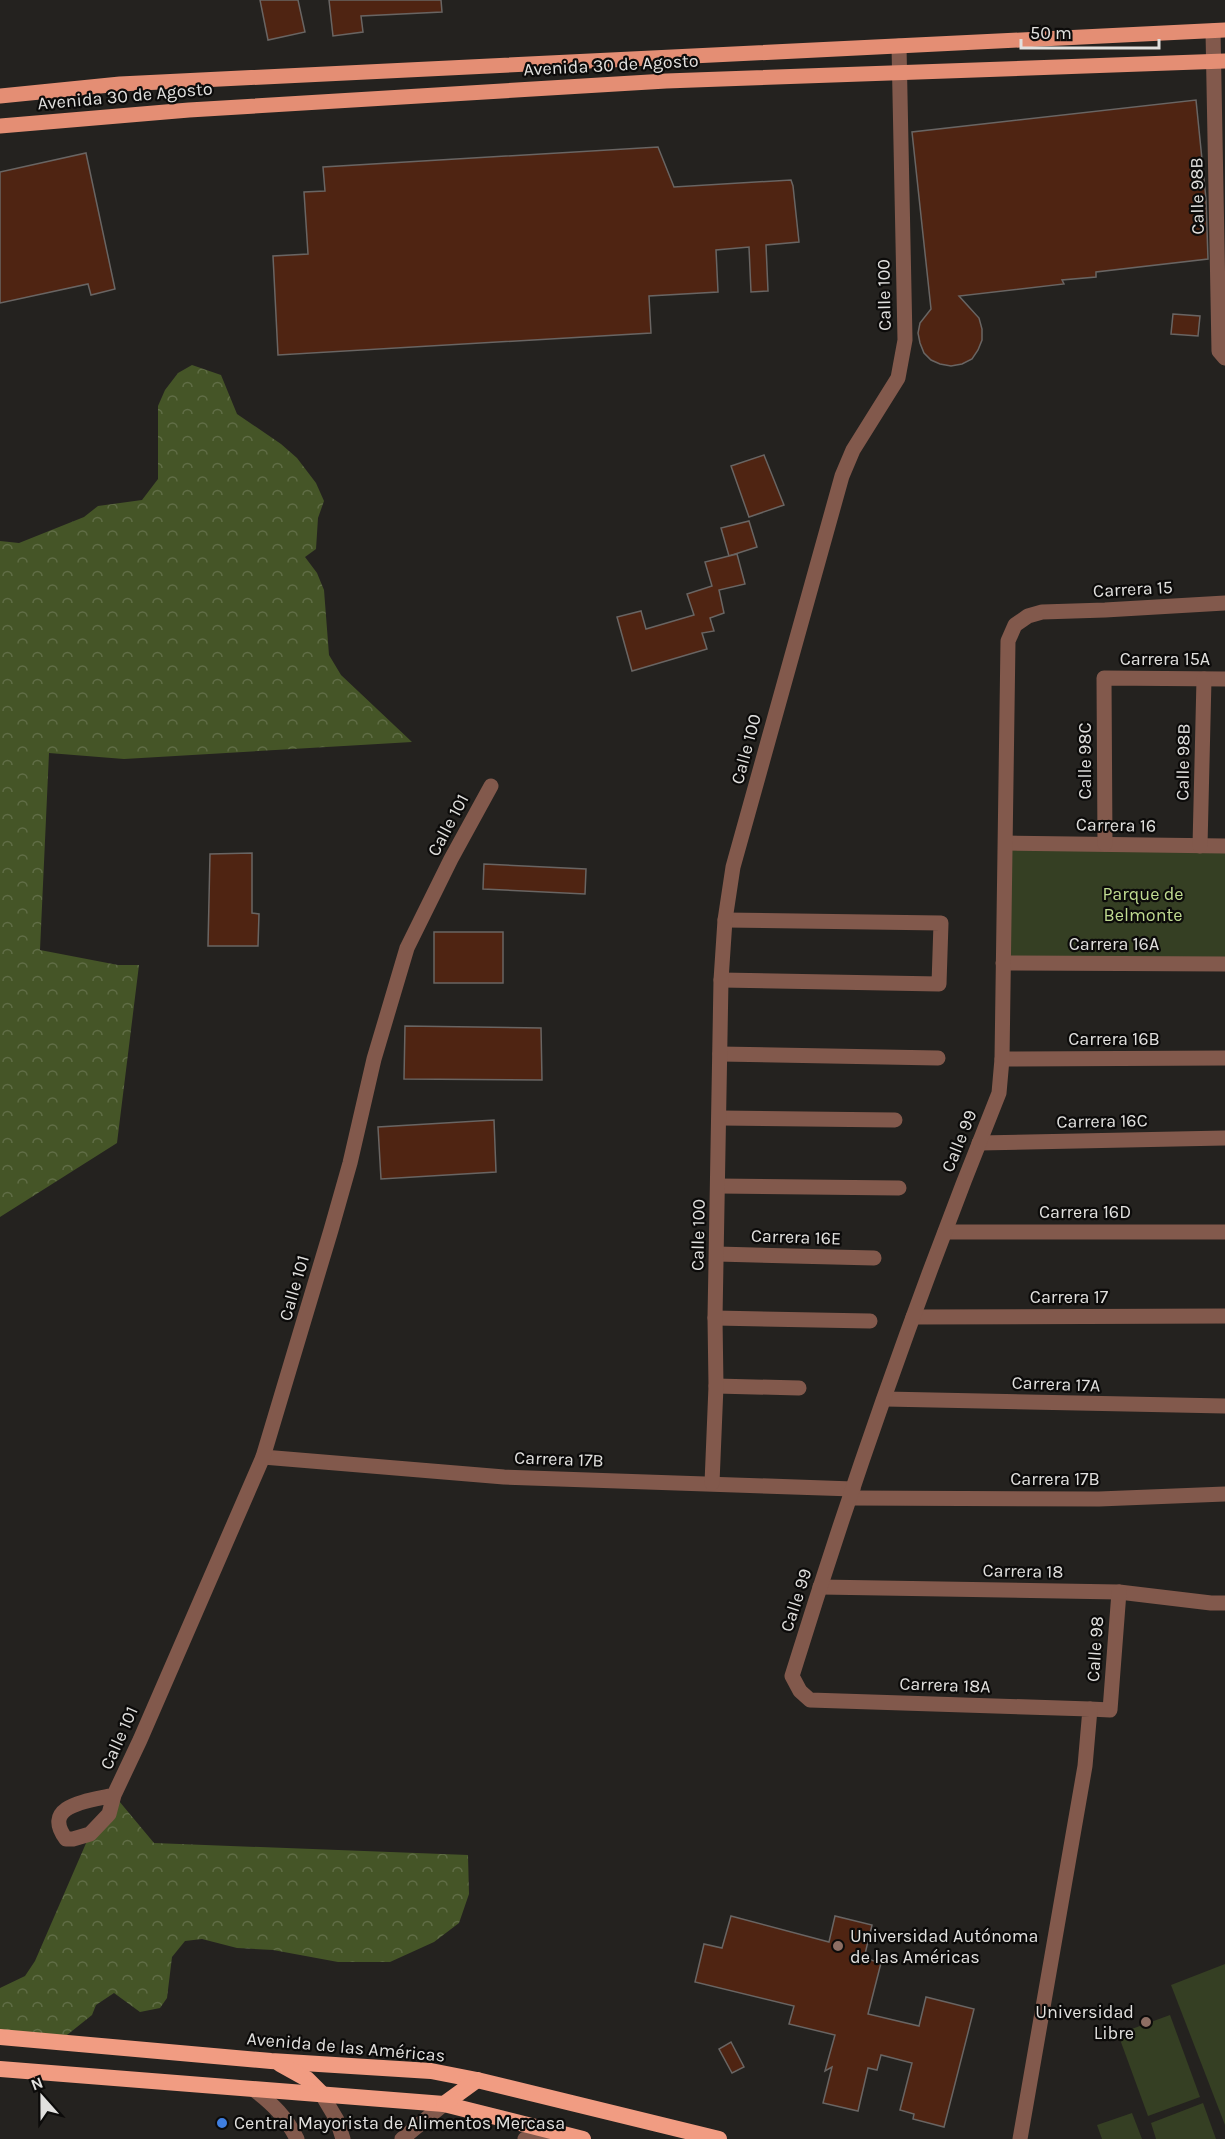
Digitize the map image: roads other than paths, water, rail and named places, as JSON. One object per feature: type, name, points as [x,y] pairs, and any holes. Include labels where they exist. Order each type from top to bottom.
[{"type":"highway","name":"Avenida de las Américas","points":[[0,2037],[271,2061],[381,2066],[431,2071],[477,2080],[718,2139]]},
{"type":"highway","points":[[271,2061],[298,2073],[321,2093]]},
{"type":"highway","points":[[0,2069],[444,2104],[583,2139]]},
{"type":"highway","points":[[444,2104],[477,2080]]},
{"type":"main road","name":"Avenida 30 de Agosto","points":[[0,96],[120,84],[1219,30]]},
{"type":"main road","name":"Avenida 30 de Agosto","points":[[0,126],[189,110],[630,83],[1220,62]]},
{"type":"street","name":"Calle 98B","points":[[1219,30],[1219,351],[1225,358]]},
{"type":"street","name":"Calle 100","points":[[712,1483],[716,1386],[715,1318],[721,980],[725,920],[733,867],[842,476],[853,450],[898,378],[905,340],[899,46]]},
{"type":"street","name":"Carrera 15","points":[[1042,612],[1225,603]]},
{"type":"street","name":"Calle 99","points":[[792,1676],[820,1587],[914,1317],[999,1093],[1002,1059],[1008,641],[1015,625],[1028,616],[1042,612]]},
{"type":"street","name":"Carrera 15A","points":[[1104,678],[1225,679]]},
{"type":"street","name":"Calle 98C","points":[[1104,678],[1105,844]]},
{"type":"street","name":"Calle 98B","points":[[1200,846],[1204,679]]},
{"type":"street","name":"Calle 101","points":[[114,1795],[222,1555],[263,1457],[350,1163],[374,1059],[407,948],[451,859],[491,786]]},
{"type":"street","name":"Carrera 16","points":[[1006,843],[1225,846]]},
{"type":"street","points":[[721,980],[939,984],[941,923],[725,920]]},
{"type":"street","name":"Carrera 16A","points":[[1003,963],[1225,964]]},
{"type":"street","points":[[720,1054],[938,1059]]},
{"type":"street","name":"Carrera 16B","points":[[1002,1059],[1225,1058]]},
{"type":"street","points":[[720,1118],[895,1120]]},
{"type":"street","name":"Carrera 16C","points":[[979,1143],[1225,1138]]},
{"type":"street","points":[[718,1185],[899,1188]]},
{"type":"street","name":"Carrera 16D","points":[[945,1232],[1225,1232]]},
{"type":"street","name":"Carrera 16E","points":[[717,1254],[874,1258]]},
{"type":"street","name":"Carrera 17","points":[[914,1317],[1225,1316]]},
{"type":"street","points":[[715,1318],[870,1321]]},
{"type":"street","points":[[716,1386],[799,1388]]},
{"type":"street","name":"Carrera 17A","points":[[885,1399],[1225,1406]]},
{"type":"street","name":"Carrera 17B","points":[[263,1457],[504,1477],[712,1483],[852,1493],[1100,1499],[1225,1494]]},
{"type":"street","name":"Carrera 18","points":[[820,1587],[1119,1592],[1225,1603]]},
{"type":"street","name":"Calle 98","points":[[1110,1710],[1119,1592]]},
{"type":"street","name":"Carrera 18A","points":[[792,1676],[800,1691],[810,1700],[1110,1710]]},
{"type":"street","points":[[1020,2139],[1085,1766],[1089,1708]]},
{"type":"street","points":[[253,2089],[274,2104],[290,2124],[297,2139]]},
{"type":"street","points":[[321,2093],[337,2120],[343,2139]]},
{"type":"street","points":[[402,2139],[444,2104]]},
{"type":"street","points":[[525,2139],[561,2133]]},
{"type":"place","name":"Universidad Autónoma de las Américas","points":[[838,1946]]},
{"type":"place","name":"Universidad Libre","points":[[1146,2022]]},
{"type":"place","name":"Central Mayorista de Alimentos Mercasa","points":[[222,2123]]},
{"type":"park label","name":"Parque de Belmonte","points":[[1143,904]]}]
